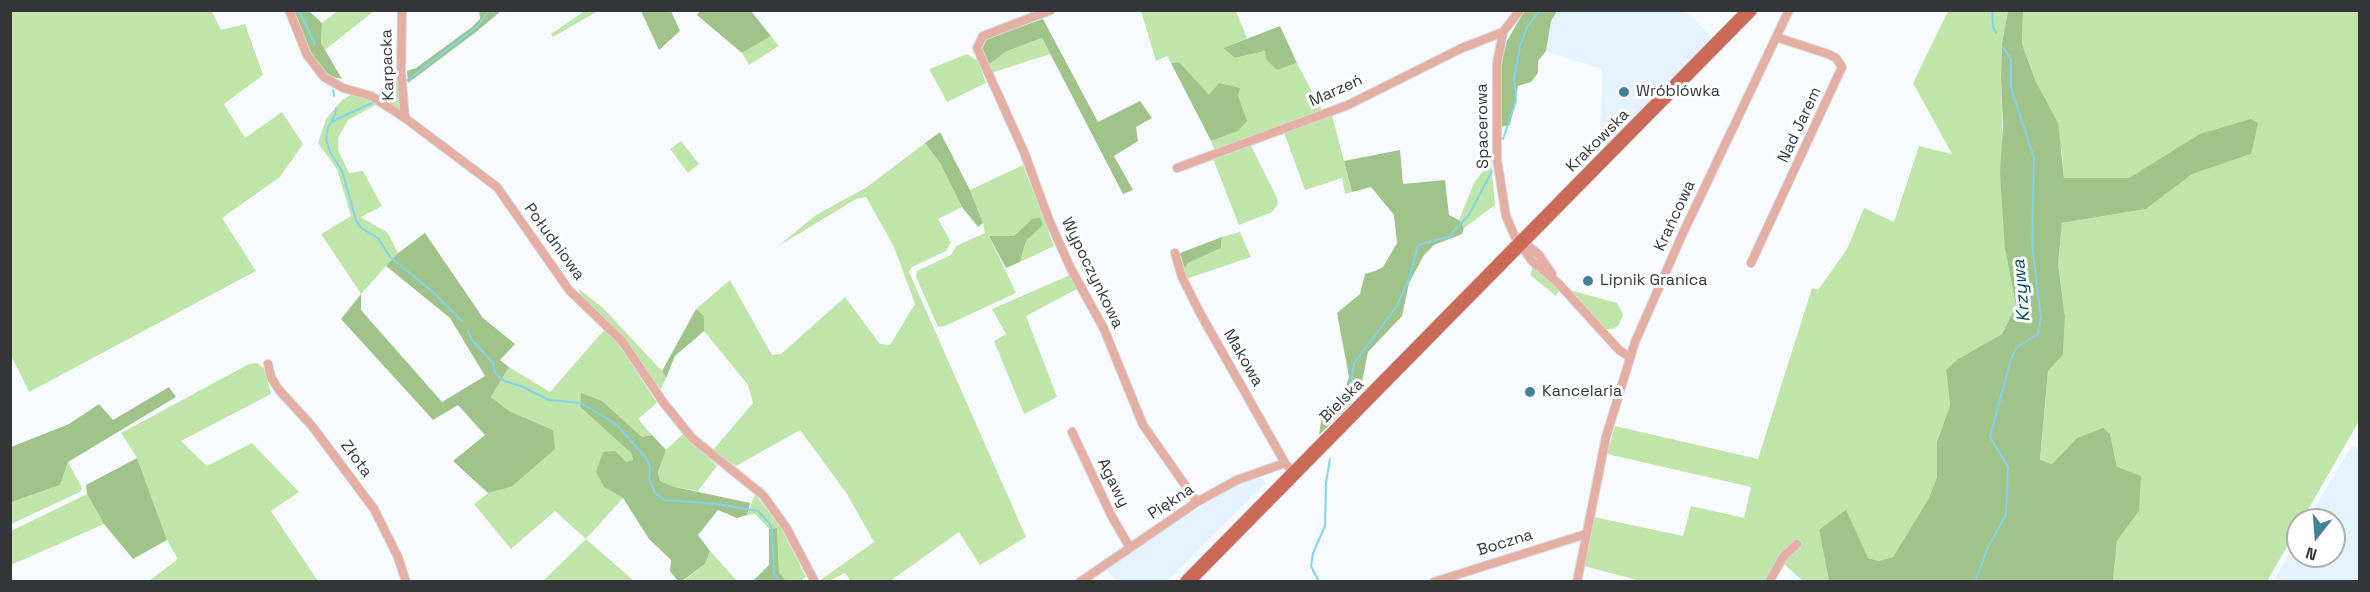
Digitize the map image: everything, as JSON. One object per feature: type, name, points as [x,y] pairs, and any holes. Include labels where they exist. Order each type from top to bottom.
[{"type":"main road","name":"Krakowska","points":[[1521,244],[1750,10]]},
{"type":"main road","name":"Bielska","points":[[1187,582],[1290,468],[1521,244]]},
{"type":"street","name":"Południowa","points":[[290,10],[307,55],[324,77],[343,88],[371,96],[405,118],[497,188],[568,290],[622,341],[663,402],[692,438],[763,495],[786,526],[815,582]]},
{"type":"street","name":"Karpacka","points":[[402,10],[401,72],[405,118]]},
{"type":"street","name":"Wypoczynkowa","points":[[1051,10],[984,36],[977,48],[1024,152],[1049,220],[1071,269],[1104,329],[1143,425],[1197,502]]},
{"type":"street","name":"Spacerowa","points":[[1520,10],[1503,32],[1497,64],[1497,159],[1506,216],[1511,230],[1532,261],[1559,284],[1619,350],[1630,357]]},
{"type":"street","name":"Krańcowa","points":[[1577,582],[1606,437],[1640,328],[1789,10]]},
{"type":"street","name":"Marzeń","points":[[1177,168],[1348,105],[1462,48],[1503,32]]},
{"type":"street","name":"Nad Jarem","points":[[1751,263],[1842,72],[1842,67],[1836,58],[1776,37]]},
{"type":"street","name":"Makowa","points":[[1174,253],[1182,277],[1200,313],[1290,468]]},
{"type":"street","name":"Złota","points":[[268,364],[271,377],[279,390],[312,426],[374,509],[398,557],[406,582]]},
{"type":"street","name":"Agawy","points":[[1072,432],[1112,517],[1129,546]]},
{"type":"street","name":"Piękna","points":[[1080,582],[1129,546],[1197,502],[1237,480],[1290,468]]},
{"type":"street","name":"Boczna","points":[[1434,582],[1586,534]]},
{"type":"street","points":[[1769,582],[1783,558],[1797,544]]},
{"type":"shaded area","points":[[1557,11],[1685,11],[1713,38],[1606,145],[1601,132],[1602,69],[1546,51],[1551,21]]},
{"type":"shaded area","points":[[2352,446],[2359,450],[2359,581],[2274,581],[2286,558],[2286,568],[2346,568],[2346,508],[2314,508]]},
{"type":"shaded area","points":[[1260,477],[1266,483],[1167,581],[1117,581],[1104,568],[1231,488]]},
{"type":"green space","points":[[586,10],[598,11],[553,37],[551,34]]},
{"type":"green space","points":[[10,11],[212,11],[221,30],[245,24],[263,75],[224,104],[245,138],[282,112],[303,144],[280,177],[222,218],[256,271],[29,392],[10,353]]},
{"type":"green space","points":[[293,11],[309,11],[322,23],[321,43],[342,79],[326,75],[308,49]]},
{"type":"green space","points":[[337,11],[374,11],[325,50],[321,43],[322,23]]},
{"type":"green space","points":[[479,11],[501,11],[408,83],[407,71],[416,68],[472,27],[480,19]]},
{"type":"green space","points":[[641,11],[671,11],[680,31],[659,50]]},
{"type":"green space","points":[[700,11],[751,11],[771,36],[742,53],[697,15]]},
{"type":"green space","points":[[1141,11],[1236,11],[1247,38],[1223,48],[1236,58],[1265,51],[1277,70],[1297,63],[1323,112],[1215,151],[1211,141],[1238,131],[1179,62],[1171,63],[1167,56],[1156,61]]},
{"type":"green space","points":[[1524,11],[1557,11],[1551,21],[1546,51],[1538,61],[1538,73],[1531,82],[1518,86],[1510,125],[1501,127],[1501,63],[1507,41]]},
{"type":"green space","points":[[1948,11],[2008,11],[2002,44],[2001,78],[2005,249],[2016,306],[2002,334],[1958,359],[1946,370],[1950,405],[1937,442],[1937,477],[1929,498],[1893,557],[1879,561],[1868,558],[1858,540],[1819,530],[1829,581],[1803,581],[1785,565],[1780,565],[1766,582],[1641,581],[1584,566],[1594,517],[1683,536],[1691,506],[1744,518],[1751,487],[1607,454],[1615,426],[1758,459],[1812,288],[1818,290],[1847,249],[1864,208],[1894,222],[1919,146],[1952,154],[1913,83]]},
{"type":"green space","points":[[2008,11],[2023,11],[2022,44],[2036,82],[2058,123],[2064,178],[2129,178],[2200,134],[2251,119],[2258,123],[2251,154],[2192,174],[2146,209],[2062,223],[2058,264],[2065,317],[2063,355],[2048,371],[2040,460],[2052,464],[2077,438],[2103,428],[2110,434],[2117,467],[2141,476],[2139,511],[2117,541],[2113,581],[1829,581],[1819,530],[1846,510],[1868,558],[1879,561],[1893,557],[1929,498],[1937,477],[1937,442],[1950,405],[1946,370],[1958,359],[2002,334],[2016,306],[2005,249],[2000,174],[2003,127],[2002,44]]},
{"type":"green space","points":[[2023,11],[2359,11],[2359,421],[2309,508],[2286,508],[2286,549],[2267,581],[2113,581],[2117,541],[2139,511],[2117,467],[2110,434],[2077,438],[2052,464],[2040,461],[2048,371],[2063,355],[2065,317],[2058,264],[2062,223],[2146,209],[2191,174],[2251,154],[2162,158],[2129,178],[2064,178],[2062,151],[2022,44]]},
{"type":"green space","points":[[1043,19],[1098,122],[1140,101],[1152,118],[1136,127],[1138,141],[1114,156],[1133,190],[1123,194],[1042,38],[1007,51],[988,65],[981,51],[987,38]]},
{"type":"green space","points":[[1280,26],[1297,63],[1277,70],[1266,59],[1265,51],[1235,58],[1223,48]]},
{"type":"green space","points":[[771,36],[779,46],[749,65],[742,53]]},
{"type":"green space","points":[[1042,38],[1050,54],[991,73],[988,65],[1007,51]]},
{"type":"green space","points":[[967,54],[978,61],[986,83],[947,102],[929,69]]},
{"type":"green space","points":[[1179,62],[1209,95],[1219,83],[1240,88],[1238,96],[1247,121],[1238,131],[1211,141],[1171,63]]},
{"type":"green space","points":[[399,78],[400,110],[376,95]]},
{"type":"green space","points":[[351,95],[368,98],[377,104],[348,120],[338,138],[338,150],[349,173],[363,171],[382,206],[361,217],[388,233],[398,253],[361,294],[321,234],[351,216],[337,169],[318,143],[326,119],[342,100]]},
{"type":"green space","points":[[1332,115],[1352,192],[1345,194],[1342,178],[1305,190],[1284,133]]},
{"type":"green space","points":[[940,132],[970,190],[983,223],[978,227],[962,207],[940,163],[925,143]]},
{"type":"green space","points":[[681,141],[699,164],[688,173],[670,149]]},
{"type":"green space","points":[[925,143],[940,163],[962,207],[938,219],[951,242],[946,251],[912,267],[909,272],[1026,537],[980,565],[959,532],[890,581],[851,581],[845,573],[829,581],[819,581],[874,542],[847,494],[800,430],[736,466],[713,450],[753,403],[748,385],[704,331],[704,316],[696,309],[730,280],[772,355],[781,354],[845,297],[880,344],[890,345],[915,304],[894,247],[866,197],[856,199],[777,247],[816,215],[867,187]]},
{"type":"green space","points":[[1250,144],[1278,204],[1272,212],[1239,225],[1213,159]]},
{"type":"green space","points":[[1400,150],[1403,184],[1445,180],[1449,215],[1459,220],[1464,228],[1462,234],[1434,245],[1424,255],[1409,283],[1402,316],[1368,352],[1360,392],[1345,389],[1349,377],[1337,313],[1360,294],[1365,274],[1383,267],[1397,243],[1394,215],[1371,187],[1352,192],[1344,161]]},
{"type":"green space","points":[[1491,160],[1495,205],[1464,228],[1459,220],[1474,183]]},
{"type":"green space","points":[[1023,165],[1054,246],[1020,262],[1026,241],[1043,225],[1032,219],[1014,236],[989,236],[1016,293],[945,326],[938,327],[916,277],[917,271],[951,255],[956,246],[985,233],[970,190]]},
{"type":"green space","points":[[1040,218],[1043,225],[1026,241],[1020,262],[1006,268],[989,236],[1014,236],[1032,219]]},
{"type":"green space","points":[[1240,232],[1251,257],[1186,279],[1180,266],[1186,267],[1188,263],[1221,248],[1222,237]]},
{"type":"green space","points":[[425,233],[483,318],[515,344],[500,360],[509,367],[491,397],[509,411],[553,430],[555,449],[511,487],[488,493],[453,461],[485,435],[458,405],[433,420],[341,319],[361,294],[361,310],[442,402],[485,376],[450,318],[386,266],[398,253]]},
{"type":"green space","points":[[1222,237],[1221,248],[1188,263],[1186,267],[1180,266],[1180,253]]},
{"type":"green space","points":[[1533,266],[1559,290],[1556,296],[1530,275]]},
{"type":"green space","points":[[1070,275],[1077,289],[1026,316],[1057,397],[1024,414],[994,341],[1006,334],[992,309]]},
{"type":"green space","points":[[579,289],[603,308],[662,371],[666,378],[660,391],[581,298]]},
{"type":"green space","points":[[1570,290],[1617,303],[1623,314],[1619,325],[1613,329],[1606,329]]},
{"type":"green space","points":[[696,309],[704,316],[704,331],[675,356],[666,378],[662,371]]},
{"type":"green space","points":[[604,330],[617,342],[657,403],[638,419],[652,435],[642,437],[602,401],[581,394],[580,407],[631,453],[633,461],[626,462],[604,487],[623,498],[586,539],[555,511],[511,549],[474,504],[488,493],[511,487],[553,430],[509,411],[491,397],[509,367],[550,392]]},
{"type":"green space","points":[[257,363],[264,368],[271,394],[181,441],[207,466],[252,443],[299,492],[271,511],[318,581],[149,581],[178,559],[167,540],[137,458],[121,433],[249,364]]},
{"type":"green space","points":[[169,387],[176,397],[68,462],[60,485],[11,502],[11,447],[69,424],[99,404],[113,420]]},
{"type":"green space","points":[[581,393],[602,401],[642,437],[652,435],[666,450],[658,472],[660,481],[675,487],[750,503],[747,515],[737,518],[718,510],[698,535],[710,551],[705,564],[682,581],[678,581],[670,571],[671,560],[649,539],[623,498],[604,487],[596,472],[603,452],[615,451],[626,462],[633,460],[631,453],[580,407]]},
{"type":"green space","points":[[1343,396],[1353,401],[1319,435],[1322,415]]},
{"type":"green space","points":[[684,433],[717,466],[698,491],[675,487],[660,481],[658,472],[666,450]]},
{"type":"green space","points":[[137,458],[167,540],[133,559],[104,524],[87,494],[86,485]]},
{"type":"green space","points":[[68,462],[82,488],[80,492],[11,524],[10,502],[60,485]]},
{"type":"green space","points":[[87,494],[104,524],[11,565],[11,531]]},
{"type":"green space","points":[[755,494],[781,528],[806,577],[800,581],[786,581],[779,572],[777,528],[769,529],[755,514],[747,515]]},
{"type":"green space","points":[[777,528],[779,572],[786,581],[753,581],[769,565],[769,529]]},
{"type":"green space","points":[[586,539],[634,581],[543,581]]},
{"type":"green space","points":[[710,551],[738,582],[682,582],[705,564]]},
{"type":"waterway","points":[[299,10],[315,44]]},
{"type":"waterway","points":[[405,82],[478,26],[489,10]]},
{"type":"waterway","points":[[1503,139],[1516,101],[1514,79],[1520,46],[1527,27],[1540,10]]},
{"type":"waterway","name":"Krzywa","points":[[1992,10],[1993,27],[1996,33]]},
{"type":"waterway","name":"Krzywa","points":[[1975,582],[1988,547],[2006,515],[2008,467],[1990,437],[2011,359],[2017,347],[2038,334],[2041,318],[2032,244],[2034,158],[2011,88],[2011,60],[2004,48]]},
{"type":"waterway","points":[[379,99],[399,86]]},
{"type":"waterway","points":[[333,90],[334,96]]},
{"type":"waterway","points":[[333,121],[374,102]]},
{"type":"waterway","points":[[336,108],[326,139],[330,152],[342,171],[356,220],[361,228],[378,238],[390,257],[433,292],[462,321]]},
{"type":"waterway","points":[[1350,390],[1354,363],[1397,306],[1409,279],[1418,245],[1448,237],[1469,215],[1492,171]]},
{"type":"waterway","points":[[468,331],[472,340],[493,363],[495,373],[504,381],[521,386],[549,400],[581,403],[617,425],[646,458],[650,467],[649,479],[655,493],[664,500],[718,504],[758,511],[772,530],[774,573],[780,582]]},
{"type":"waterway","points":[[1325,422],[1348,398]]},
{"type":"waterway","points":[[1319,582],[1311,566],[1313,553],[1325,526],[1326,483],[1330,459]]},
{"type":"place","name":"Wróblówka","points":[[1624,92]]},
{"type":"place","name":"Lipnik Granica","points":[[1588,281]]},
{"type":"place","name":"Kancelaria","points":[[1530,392]]}]
